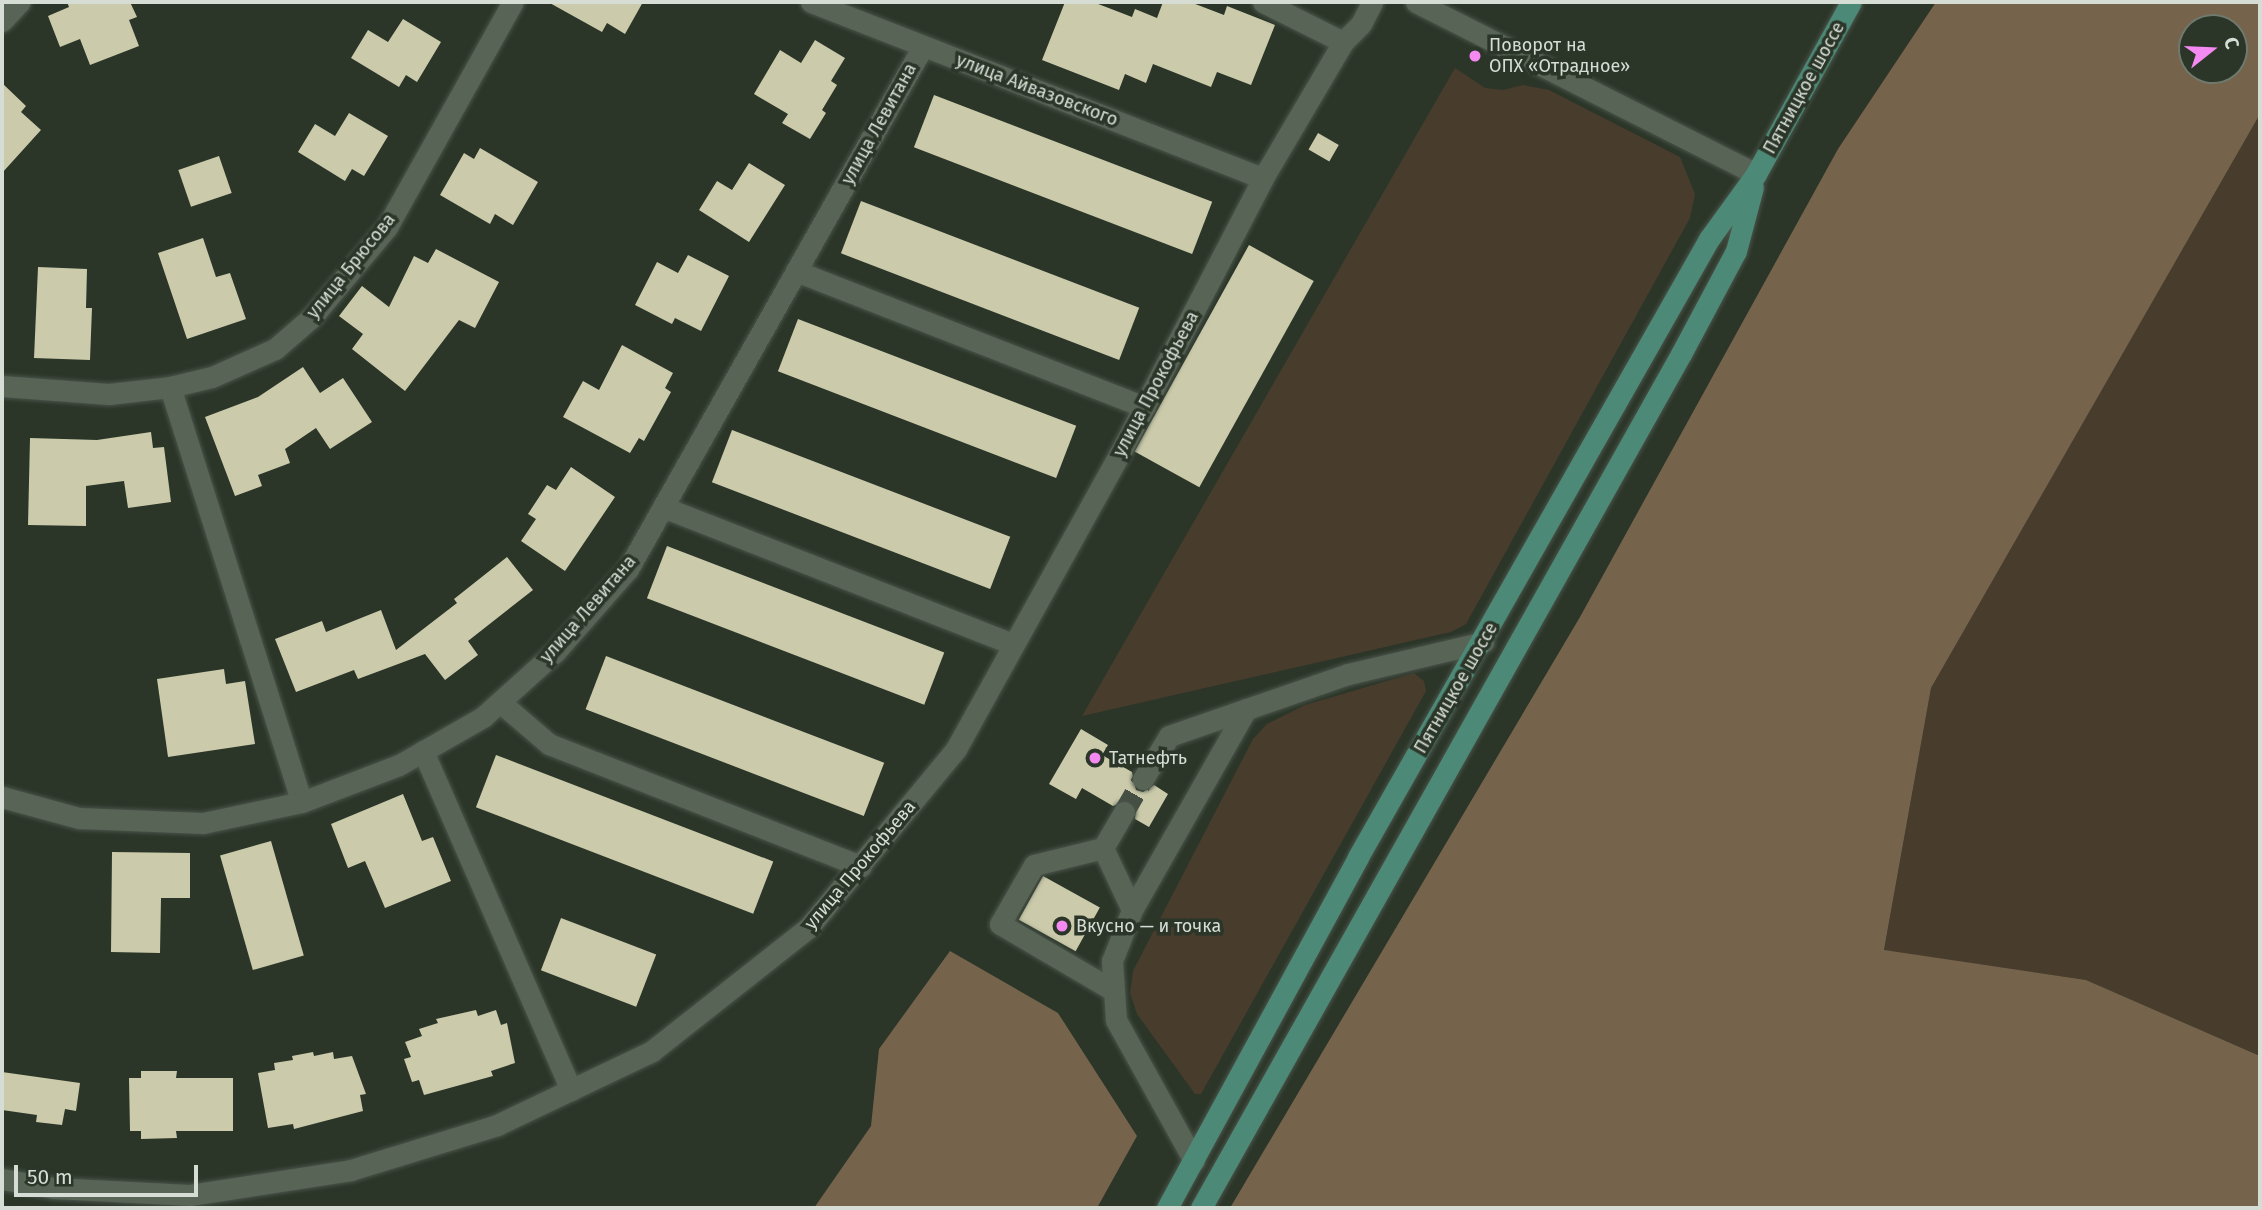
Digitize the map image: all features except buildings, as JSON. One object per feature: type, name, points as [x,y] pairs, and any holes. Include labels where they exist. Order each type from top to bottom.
[{"type":"main road","name":"Пятницкое шоссе","points":[[1167,1208],[1358,857],[1483,642],[1709,239],[1756,174],[1851,2]]},
{"type":"main road","name":"Пятницкое шоссе","points":[[1200,1208],[1681,354],[1736,251],[1756,174]]},
{"type":"street","points":[[2,21],[20,2]]},
{"type":"street","name":"улица Брюсова","points":[[2,386],[110,394],[170,387],[212,377],[275,349],[312,317],[387,227],[513,2]]},
{"type":"street","name":"улица Айвазовского","points":[[811,2],[1263,178]]},
{"type":"street","points":[[1263,2],[1343,41]]},
{"type":"street","name":"улица Прокофьева","points":[[2,1179],[53,1188],[190,1195],[338,1172],[498,1125],[652,1051],[808,928],[956,749],[1144,407],[1263,178],[1343,41],[1361,24],[1372,2]]},
{"type":"street","points":[[1416,2],[1756,174]]},
{"type":"street","name":"улица Левитана","points":[[2,797],[79,818],[202,822],[303,802],[423,751],[483,717],[555,652],[628,569],[923,46]]},
{"type":"street","points":[[796,271],[1144,407]]},
{"type":"street","points":[[170,387],[303,802]]},
{"type":"street","points":[[663,507],[1013,644]]},
{"type":"street","points":[[1143,779],[1169,736],[1348,674],[1483,642]]},
{"type":"street","points":[[500,702],[549,744],[861,866]]},
{"type":"street","points":[[1194,1161],[1116,1020],[1112,961],[1132,910],[1246,709]]},
{"type":"street","points":[[423,751],[571,1090]]},
{"type":"street","points":[[1114,991],[1000,924],[1034,865],[1102,848],[1124,812]]},
{"type":"street","points":[[1102,848],[1132,910]]},
{"type":"shaded area","points":[[1936,2],[2260,2],[2260,114],[1931,688],[1884,950],[2086,980],[2260,1056],[2260,1208],[1230,1208],[1580,617],[1838,149]]},
{"type":"shaded area","points":[[1455,68],[1485,88],[1503,90],[1523,85],[1549,90],[1680,157],[1695,194],[1690,218],[1466,624],[1451,632],[1082,716]]},
{"type":"shaded area","points":[[2260,114],[2260,1056],[2086,980],[1884,951],[1931,688]]},
{"type":"shaded area","points":[[1414,673],[1424,681],[1426,691],[1201,1094],[1195,1094],[1137,1014],[1130,993],[1133,971],[1253,739],[1267,724],[1305,705]]},
{"type":"shaded area","points":[[950,951],[1058,1013],[1137,1136],[1097,1208],[814,1208],[871,1126],[879,1049]]},
{"type":"tunnel","points":[[1124,812],[1143,779]]},
{"type":"place","name":"Поворот на ОПХ «Отрадное»","points":[[1475,56]]},
{"type":"place","name":"Татнефть","points":[[1095,758]]},
{"type":"place","name":"Вкусно — и точка","points":[[1062,926]]}]
